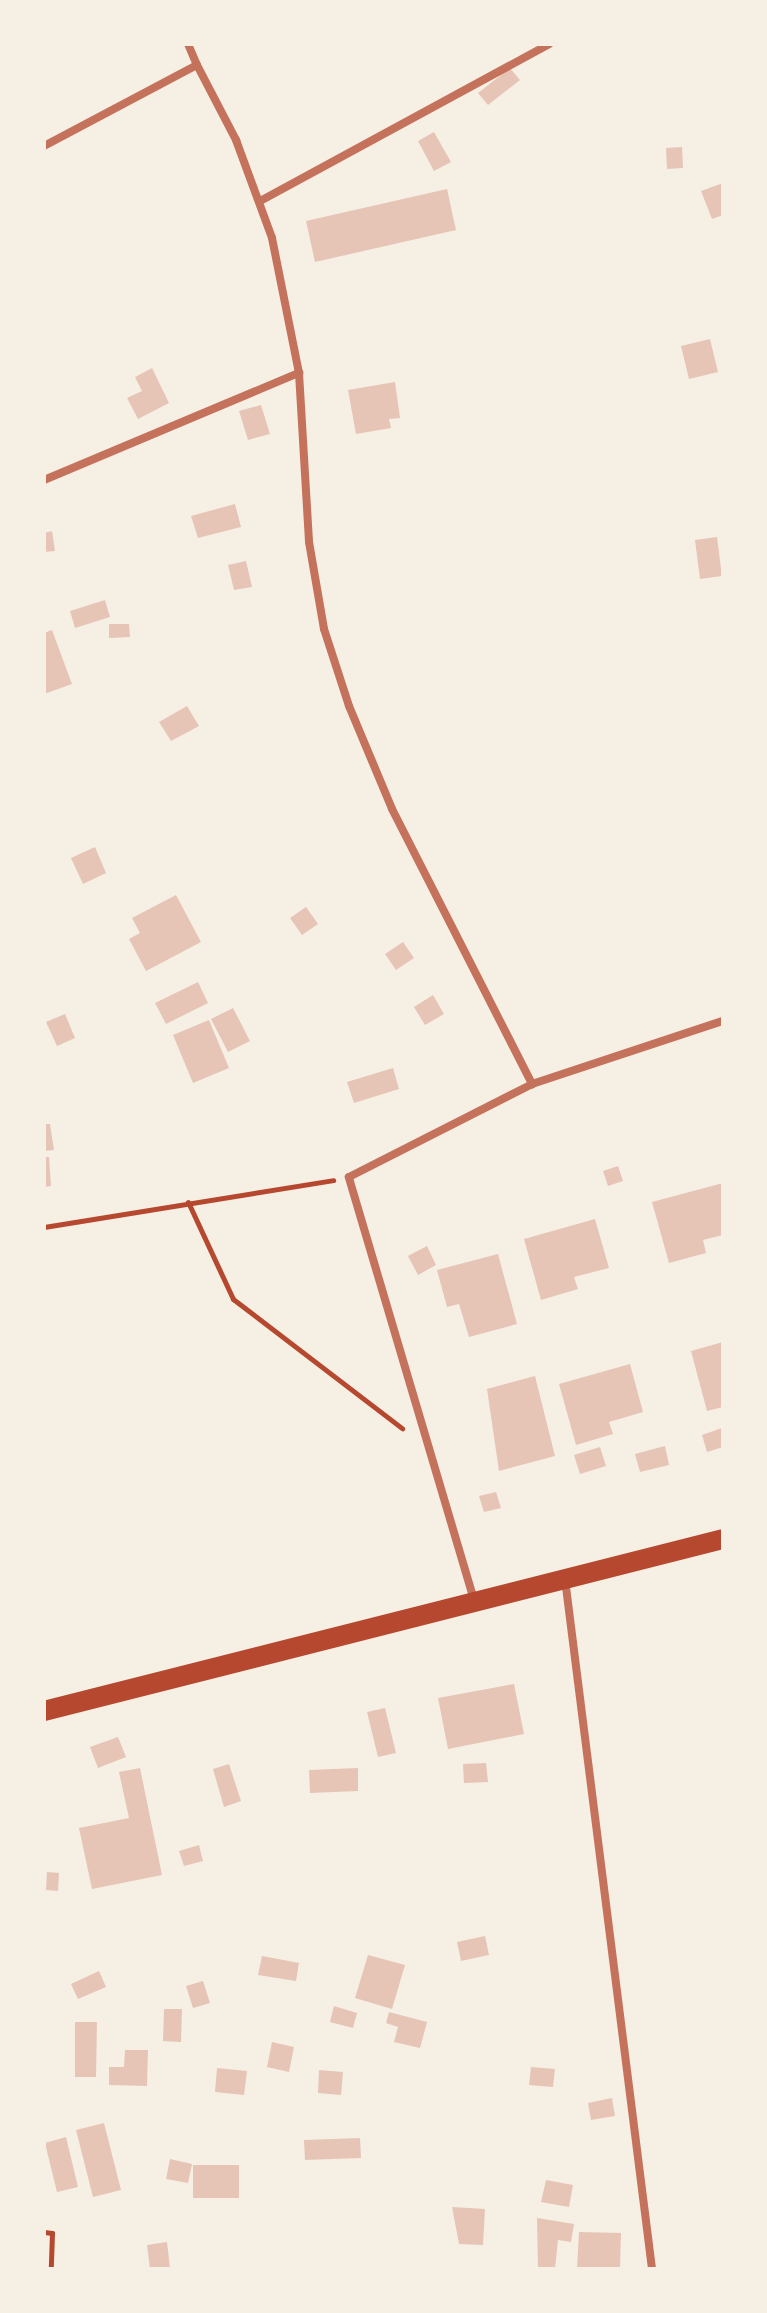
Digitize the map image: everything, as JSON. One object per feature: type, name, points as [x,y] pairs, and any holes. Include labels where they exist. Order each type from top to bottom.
[{"type":"main road","points":[[44,1711],[723,1539]]},
{"type":"street","points":[[188,44],[262,200],[299,373],[309,542],[328,642],[392,809],[532,1084]]},
{"type":"street","points":[[262,200],[549,44]]},
{"type":"street","points":[[44,146],[197,65]]},
{"type":"street","points":[[44,480],[299,373]]},
{"type":"street","points":[[474,1601],[349,1177],[532,1084],[723,1021]]},
{"type":"street","points":[[565,1579],[652,2269]]},
{"type":"path","points":[[44,1227],[349,1177]]},
{"type":"path","points":[[188,1202],[233,1299],[431,1451]]},
{"type":"path","points":[[44,2232],[52,2233],[51,2269]]},
{"type":"building","points":[[510,68],[520,80],[488,105],[478,93]]},
{"type":"building","points":[[434,132],[451,162],[434,171],[418,141]]},
{"type":"building","points":[[682,147],[683,168],[667,169],[666,148]]},
{"type":"building","points":[[723,183],[723,215],[712,219],[701,191]]},
{"type":"building","points":[[447,189],[456,230],[315,262],[306,221]]},
{"type":"building","points":[[710,339],[718,372],[689,379],[681,346]]},
{"type":"building","points":[[152,368],[169,403],[138,419],[127,398],[142,391],[135,377]]},
{"type":"building","points":[[395,382],[400,418],[389,419],[391,428],[356,434],[348,390]]},
{"type":"building","points":[[261,405],[270,434],[248,440],[239,411]]},
{"type":"building","points":[[235,504],[241,527],[198,538],[191,516]]},
{"type":"building","points":[[52,531],[55,551],[44,552],[44,533]]},
{"type":"building","points":[[717,537],[722,576],[700,579],[695,540]]},
{"type":"building","points":[[246,561],[252,587],[234,590],[228,565]]},
{"type":"building","points":[[105,600],[110,617],[75,628],[70,611]]},
{"type":"building","points":[[109,624],[129,624],[130,637],[109,638]]},
{"type":"building","points":[[52,630],[72,684],[44,694],[44,633]]},
{"type":"building","points":[[187,706],[199,726],[171,741],[159,722]]},
{"type":"building","points":[[95,847],[106,873],[83,884],[71,858]]},
{"type":"building","points":[[176,895],[201,942],[146,971],[129,939],[140,933],[132,918]]},
{"type":"building","points":[[306,907],[318,924],[302,935],[290,918]]},
{"type":"building","points":[[403,942],[414,958],[396,970],[385,954]]},
{"type":"building","points":[[198,982],[208,1003],[166,1024],[155,1003]]},
{"type":"building","points":[[433,995],[444,1014],[425,1025],[414,1007]]},
{"type":"building","points":[[233,1008],[250,1041],[228,1052],[211,1019]]},
{"type":"building","points":[[65,1014],[75,1038],[57,1046],[46,1022]]},
{"type":"building","points":[[209,1020],[229,1068],[193,1083],[173,1035]]},
{"type":"building","points":[[393,1068],[399,1089],[354,1103],[347,1082]]},
{"type":"building","points":[[44,1124],[50,1124],[54,1150],[44,1151]]},
{"type":"building","points":[[44,1157],[49,1157],[51,1186],[44,1187]]},
{"type":"building","points":[[618,1166],[623,1181],[608,1186],[603,1171]]},
{"type":"building","points":[[723,1183],[723,1235],[703,1240],[706,1253],[669,1263],[652,1202]]},
{"type":"building","points":[[595,1219],[609,1268],[574,1277],[578,1289],[541,1300],[524,1239]]},
{"type":"building","points":[[427,1246],[436,1265],[418,1275],[408,1256]]},
{"type":"building","points":[[498,1254],[517,1324],[469,1337],[459,1304],[447,1307],[437,1270]]},
{"type":"building","points":[[723,1342],[723,1407],[707,1411],[691,1351]]},
{"type":"building","points":[[630,1364],[643,1412],[609,1422],[613,1434],[576,1445],[559,1384]]},
{"type":"building","points":[[535,1376],[555,1456],[499,1471],[487,1389]]},
{"type":"building","points":[[722,1428],[723,1447],[707,1452],[702,1435]]},
{"type":"building","points":[[665,1446],[669,1465],[640,1472],[635,1454]]},
{"type":"building","points":[[600,1447],[606,1466],[580,1474],[574,1455]]},
{"type":"building","points":[[496,1492],[501,1508],[484,1512],[479,1496]]},
{"type":"building","points":[[514,1684],[524,1734],[448,1749],[438,1698]]},
{"type":"building","points":[[385,1708],[396,1753],[378,1757],[367,1712]]},
{"type":"building","points":[[118,1737],[126,1757],[98,1768],[90,1747]]},
{"type":"building","points":[[486,1763],[488,1782],[464,1783],[463,1764]]},
{"type":"building","points":[[229,1764],[241,1801],[224,1807],[213,1769]]},
{"type":"building","points":[[140,1768],[162,1875],[92,1889],[79,1828],[129,1818],[119,1772]]},
{"type":"building","points":[[358,1768],[358,1791],[310,1793],[309,1770]]},
{"type":"building","points":[[199,1845],[203,1861],[184,1866],[179,1851]]},
{"type":"building","points":[[47,1872],[59,1873],[58,1891],[46,1890]]},
{"type":"building","points":[[485,1936],[489,1955],[461,1961],[457,1942]]},
{"type":"building","points":[[368,1955],[405,1965],[392,2009],[355,1998]]},
{"type":"building","points":[[262,1956],[299,1963],[296,1981],[258,1975]]},
{"type":"building","points":[[99,1971],[106,1987],[78,1999],[71,1984]]},
{"type":"building","points":[[203,1981],[210,2003],[193,2008],[186,1986]]},
{"type":"building","points":[[334,2006],[357,2013],[353,2028],[330,2022]]},
{"type":"building","points":[[164,2009],[182,2009],[181,2042],[163,2041]]},
{"type":"building","points":[[389,2012],[427,2022],[420,2048],[394,2042],[398,2027],[386,2023]]},
{"type":"building","points":[[75,2022],[97,2022],[96,2077],[75,2077]]},
{"type":"building","points":[[272,2042],[294,2047],[289,2072],[267,2067]]},
{"type":"building","points":[[125,2050],[148,2050],[147,2086],[109,2085],[109,2067],[124,2067]]},
{"type":"building","points":[[531,2067],[555,2069],[553,2087],[529,2085]]},
{"type":"building","points":[[217,2068],[247,2071],[244,2095],[215,2092]]},
{"type":"building","points":[[319,2070],[343,2072],[341,2095],[318,2093]]},
{"type":"building","points":[[612,2098],[615,2116],[591,2120],[588,2103]]},
{"type":"building","points":[[104,2123],[121,2190],[93,2197],[76,2130]]},
{"type":"building","points":[[66,2137],[78,2187],[57,2192],[45,2143]]},
{"type":"building","points":[[360,2138],[361,2158],[305,2160],[304,2140]]},
{"type":"building","points":[[170,2159],[192,2164],[188,2183],[166,2179]]},
{"type":"building","points":[[193,2165],[239,2165],[239,2198],[193,2198]]},
{"type":"building","points":[[546,2180],[573,2185],[569,2207],[541,2202]]},
{"type":"building","points":[[452,2207],[485,2209],[483,2245],[459,2244]]},
{"type":"building","points":[[537,2218],[574,2224],[571,2242],[558,2240],[555,2269],[538,2269]]},
{"type":"building","points":[[579,2232],[621,2233],[620,2269],[577,2269]]},
{"type":"building","points":[[167,2242],[170,2268],[150,2269],[147,2245]]}]
